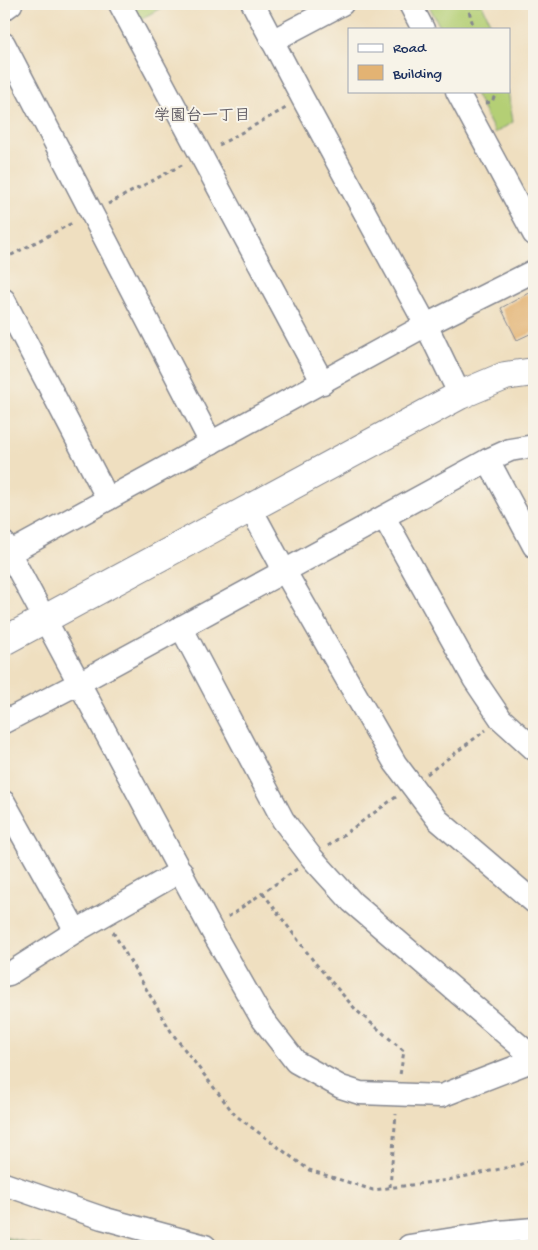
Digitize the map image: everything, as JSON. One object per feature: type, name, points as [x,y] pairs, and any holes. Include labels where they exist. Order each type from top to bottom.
[{"type":"street","points":[[4,8],[11,4]]},
{"type":"street","points":[[120,4],[323,383]]},
{"type":"street","points":[[253,4],[426,325],[460,395]]},
{"type":"street","points":[[272,41],[342,4]]},
{"type":"street","points":[[410,4],[422,28]]},
{"type":"street","points":[[4,44],[211,443]]},
{"type":"street","points":[[458,92],[534,234]]},
{"type":"street","points":[[180,627],[283,820],[312,858],[352,902],[534,1059],[441,1096],[360,1093],[341,1086],[296,1062],[261,1017],[211,929],[45,620],[5,551],[108,500],[426,325],[534,271]]},
{"type":"street","points":[[4,300],[108,500]]},
{"type":"street","points":[[4,642],[460,395],[505,376],[534,372]]},
{"type":"street","points":[[4,722],[488,460],[510,450],[534,446]]},
{"type":"street","points":[[488,460],[534,546]]},
{"type":"street","points":[[251,509],[395,764],[438,820],[534,902]]},
{"type":"street","points":[[384,517],[474,679],[501,719],[534,749]]},
{"type":"street","points":[[4,802],[76,931]]},
{"type":"street","points":[[4,975],[9,974],[76,931],[181,871]]},
{"type":"street","points":[[4,1184],[102,1218],[205,1246]]},
{"type":"street","points":[[409,1246],[498,1232],[534,1230]]},
{"type":"path","points":[[467,4],[473,25],[472,28]]},
{"type":"path","points":[[4,259],[303,99]]},
{"type":"path","points":[[211,929],[263,894],[501,719]]},
{"type":"path","points":[[263,894],[315,963],[357,1011],[404,1051],[397,1095],[390,1187]]},
{"type":"path","points":[[104,916],[172,1033],[235,1115],[309,1170],[373,1190],[448,1180],[519,1165],[534,1159]]},
{"type":"green space","points":[[130,4],[168,4],[139,20]]},
{"type":"green space","points":[[428,4],[482,4],[493,28],[440,28]]},
{"type":"green space","points":[[474,92],[508,92],[513,122],[495,133]]},
{"type":"green space","points":[[4,1237],[44,1246],[4,1246]]},
{"type":"building","points":[[534,290],[534,332],[517,340],[501,308]]},
{"type":"district","name":"学園台一丁目","points":[[202,117]]}]
